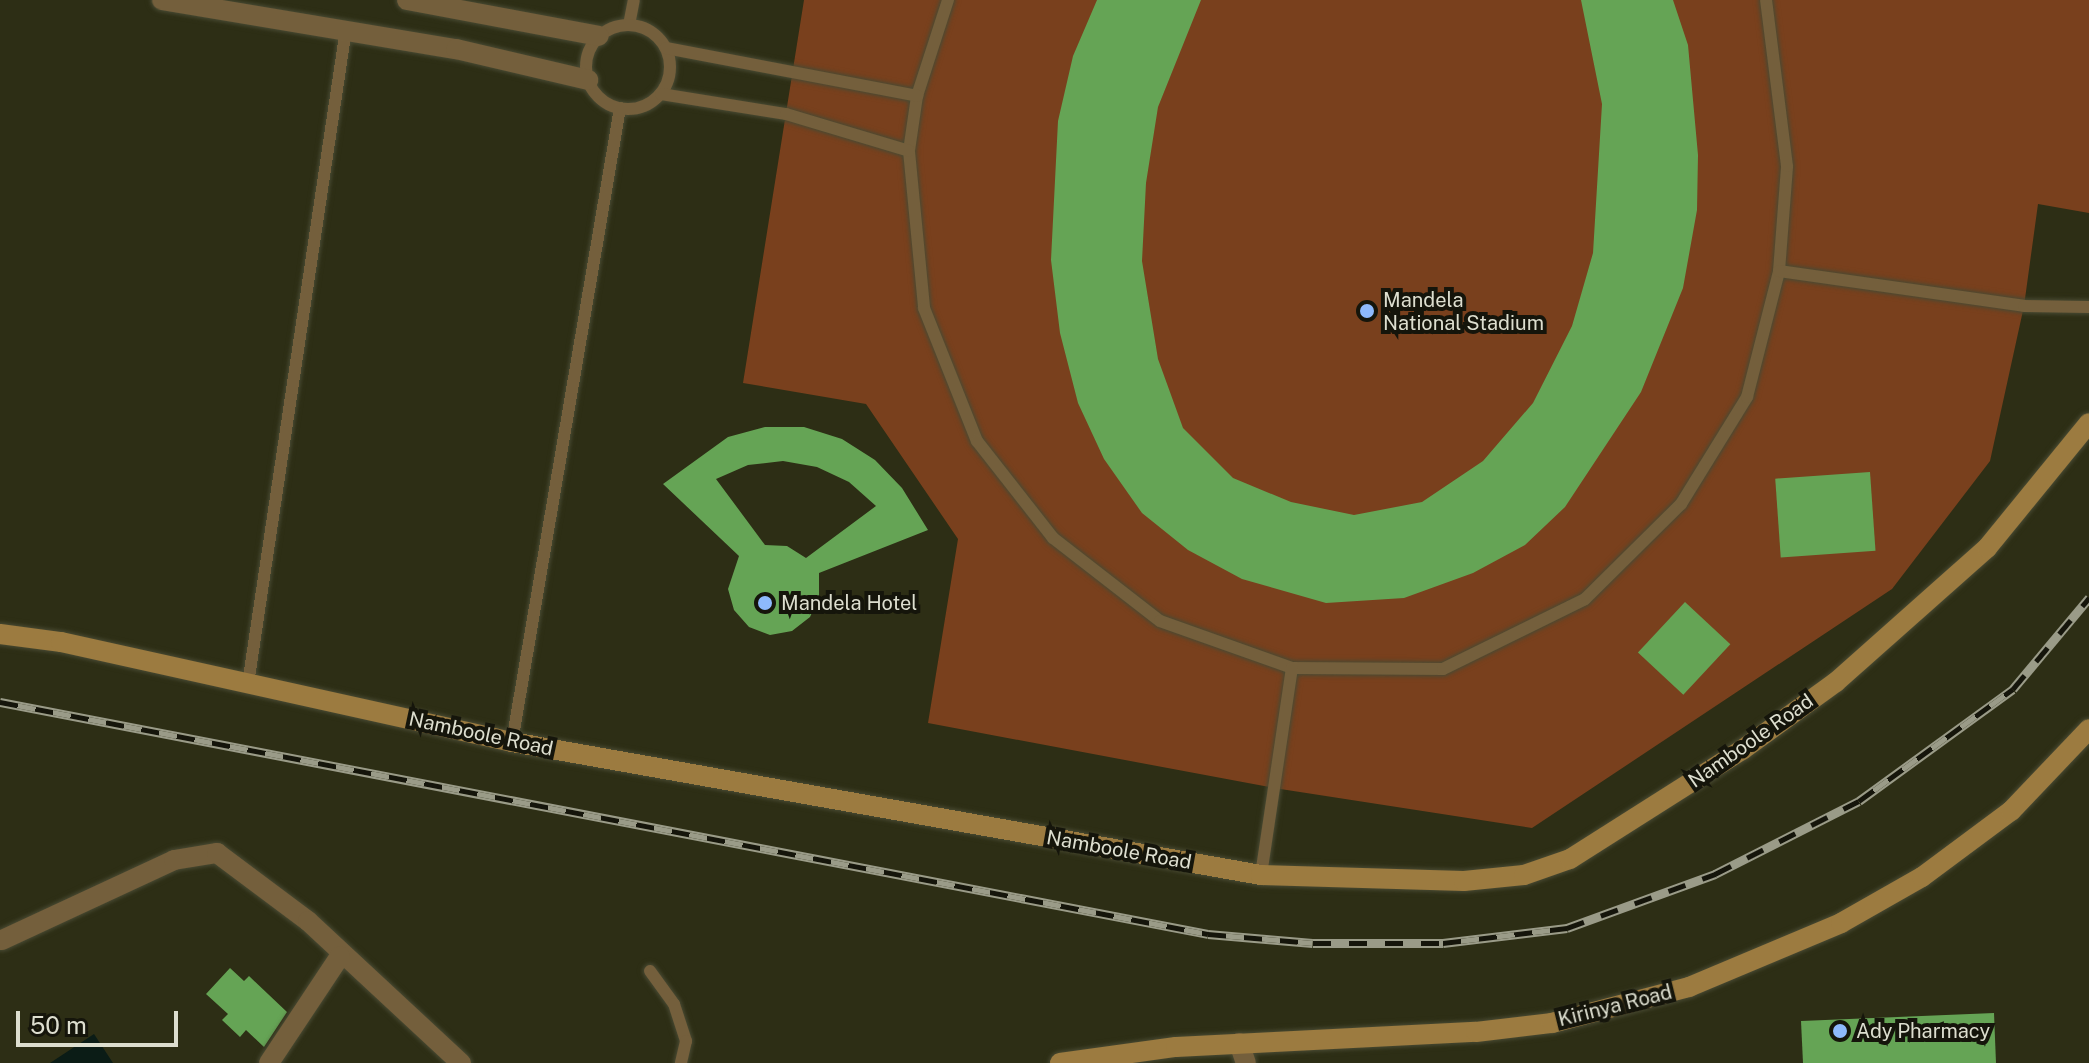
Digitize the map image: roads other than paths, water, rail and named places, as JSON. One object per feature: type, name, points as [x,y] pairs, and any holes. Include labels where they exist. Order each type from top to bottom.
[{"type":"street","points":[[162,0],[346,29],[588,80]]},
{"type":"street","points":[[407,0],[599,36]]},
{"type":"street","name":"Namboole Road","points":[[0,634],[512,742],[1261,875],[1464,881],[1524,875],[1570,859],[1742,750],[1904,625],[1987,548],[2089,423]]},
{"type":"street","name":"Kirinya Road","points":[[1060,1063],[1239,1043],[1476,1032],[1552,1023],[1689,987],[1841,923],[1922,877],[2011,811],[2089,729]]},
{"type":"street","points":[[2,940],[174,860],[217,853],[308,921],[340,956],[461,1063]]},
{"type":"street","points":[[269,1063],[340,956]]},
{"type":"street","points":[[1239,1043],[1246,1063]]},
{"type":"lane","points":[[629,25],[634,0]]},
{"type":"lane","points":[[948,0],[917,96],[909,151],[924,308],[977,441],[1053,538],[1160,621],[1292,668],[1443,669],[1585,599],[1681,504],[1747,397],[1779,271],[1787,166],[1766,0]]},
{"type":"lane","points":[[666,48],[670,64],[661,94],[649,104],[620,108],[606,103],[588,80],[587,56],[599,36],[629,25],[644,28],[666,48],[917,96]]},
{"type":"lane","points":[[248,684],[346,29]]},
{"type":"lane","points":[[661,94],[786,114],[909,151]]},
{"type":"lane","points":[[512,742],[620,108]]},
{"type":"lane","points":[[1779,271],[2024,306],[2089,307]]},
{"type":"lane","points":[[1261,875],[1292,668]]},
{"type":"lane","points":[[650,971],[674,1004],[686,1041],[681,1063]]},
{"type":"railway","points":[[0,702],[1208,934],[1313,943],[1443,943],[1567,928],[1715,874],[1859,801],[2013,689],[2089,598]]},
{"type":"place","name":"Mandela National Stadium","points":[[1367,311]]},
{"type":"place","name":"Mandela Hotel","points":[[765,603]]},
{"type":"place","name":"Ady Pharmacy","points":[[1840,1031]]}]
